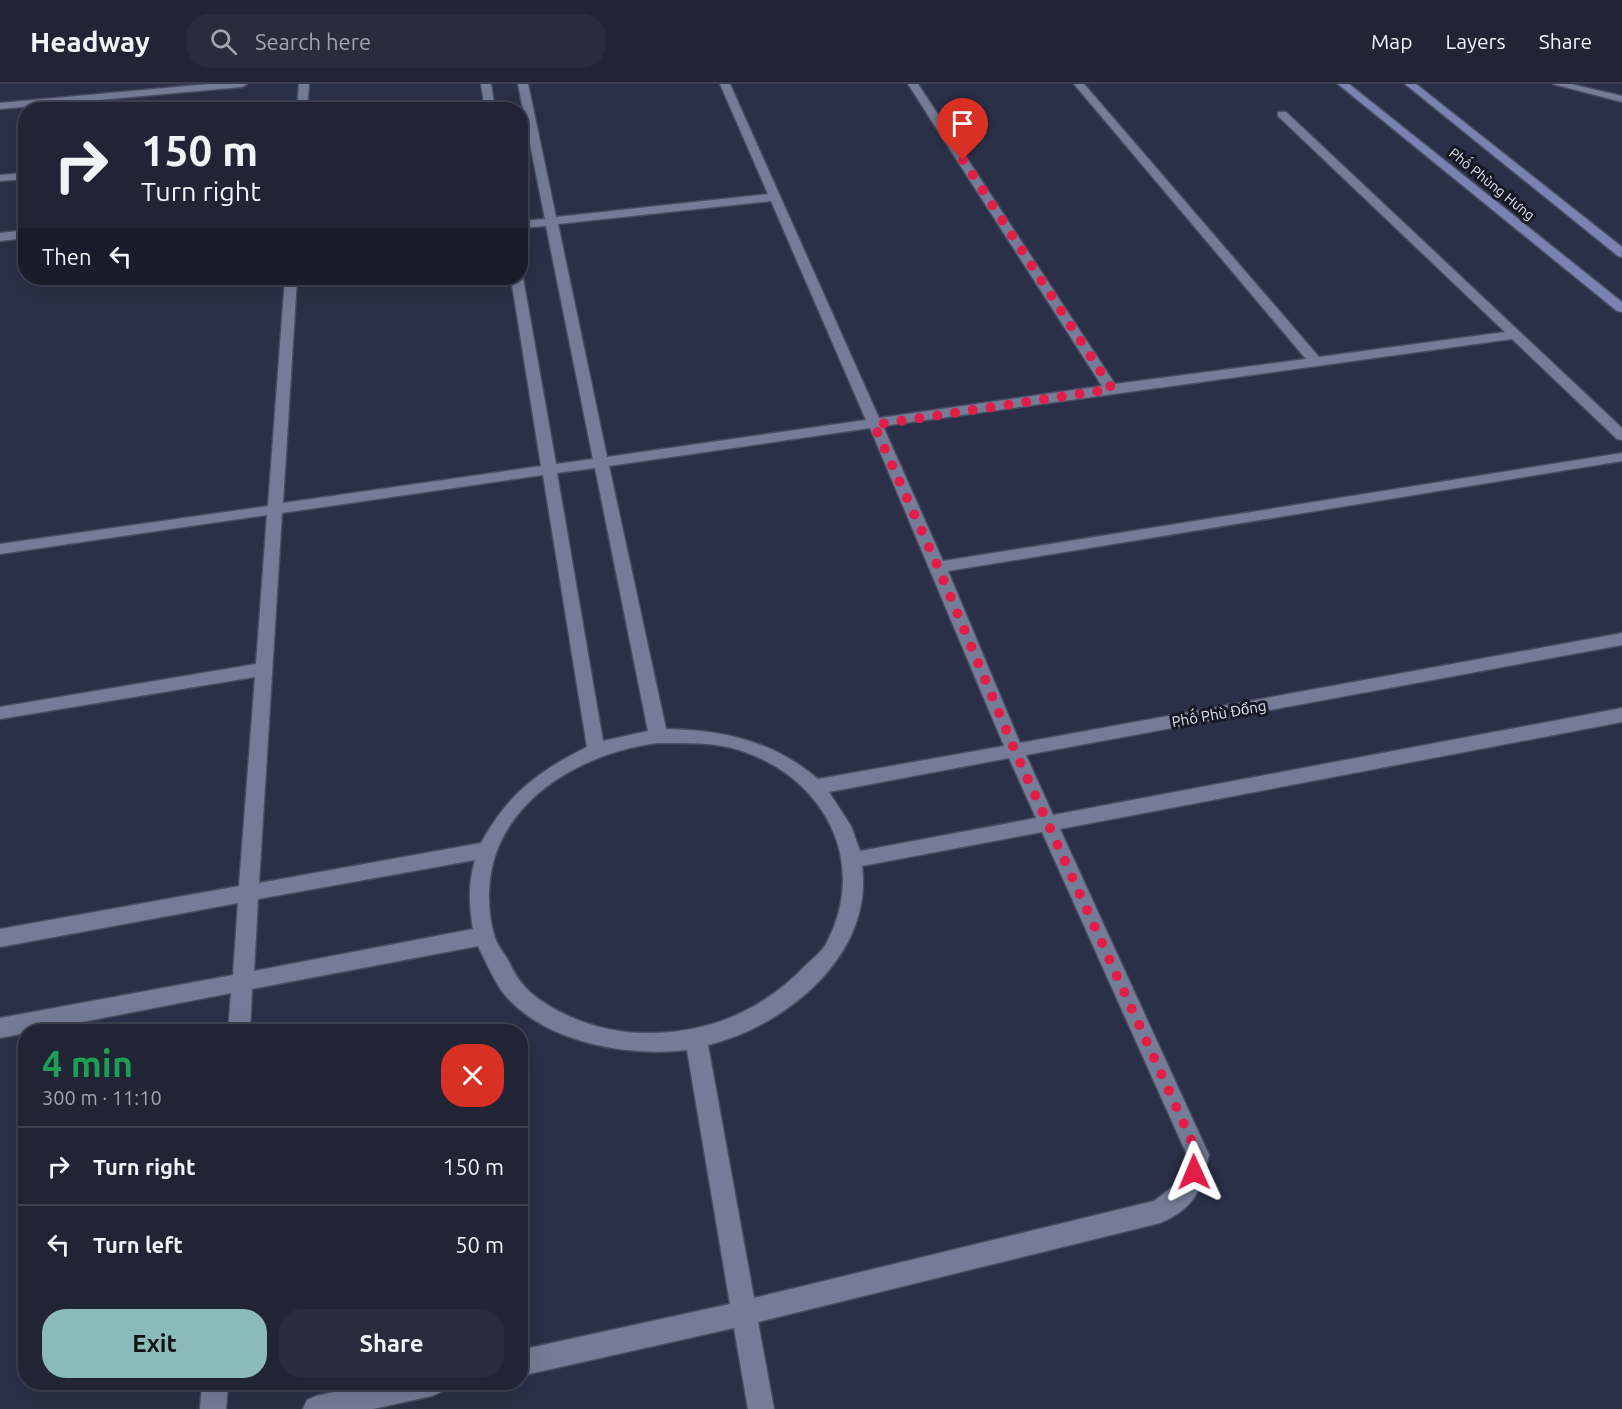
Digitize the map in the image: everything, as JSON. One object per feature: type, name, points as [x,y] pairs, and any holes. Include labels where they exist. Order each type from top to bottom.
[{"type":"street","points":[[44,102],[242,84]]},
{"type":"street","points":[[303,102],[304,84]]},
{"type":"street","points":[[486,84],[489,102]]},
{"type":"street","points":[[523,84],[527,102]]},
{"type":"street","points":[[528,1361],[744,1313],[1161,1211],[1189,1190],[1198,1155],[1015,751],[938,567],[725,84]]},
{"type":"street","points":[[913,84],[1112,389]]},
{"type":"street","points":[[1079,84],[1316,362]]},
{"type":"street","name":"Phố Phùng Hưng","points":[[1343,84],[1622,308]]},
{"type":"street","name":"Phố Phùng Hưng","points":[[1410,84],[1622,253]]},
{"type":"street","points":[[1558,84],[1622,99]]},
{"type":"street","points":[[0,106],[18,104]]},
{"type":"street","points":[[528,108],[658,736]]},
{"type":"street","points":[[1282,114],[1622,435]]},
{"type":"street","points":[[0,178],[18,177]]},
{"type":"street","points":[[528,224],[774,197]]},
{"type":"street","points":[[0,237],[18,235]]},
{"type":"street","points":[[240,1024],[291,285]]},
{"type":"street","points":[[518,285],[596,750]]},
{"type":"street","points":[[0,549],[1112,389],[1514,335]]},
{"type":"street","points":[[938,567],[1622,456]]},
{"type":"street","name":"Phố Phù Đổng","points":[[816,787],[1622,639]]},
{"type":"street","points":[[0,713],[264,669]]},
{"type":"street","points":[[853,860],[1622,715]]},
{"type":"street","points":[[658,736],[702,736],[744,745],[783,762],[816,787],[833,808],[842,825],[853,860],[851,904],[834,949],[800,989],[752,1020],[696,1039],[643,1043],[592,1035],[546,1016],[511,988],[484,936],[477,884],[486,850],[504,818],[529,790],[561,767],[596,750],[627,741],[658,736]]},
{"type":"street","points":[[0,938],[486,850]]},
{"type":"street","points":[[21,1024],[484,936]]},
{"type":"street","points":[[0,1028],[18,1025]]},
{"type":"street","points":[[696,1039],[761,1409]]},
{"type":"street","points":[[213,1409],[214,1390]]},
{"type":"street","points":[[316,1409],[401,1390]]},
{"type":"route","points":[[963,160],[1112,389],[874,425],[938,567],[1015,751],[1198,1155],[1194,1172]]}]
